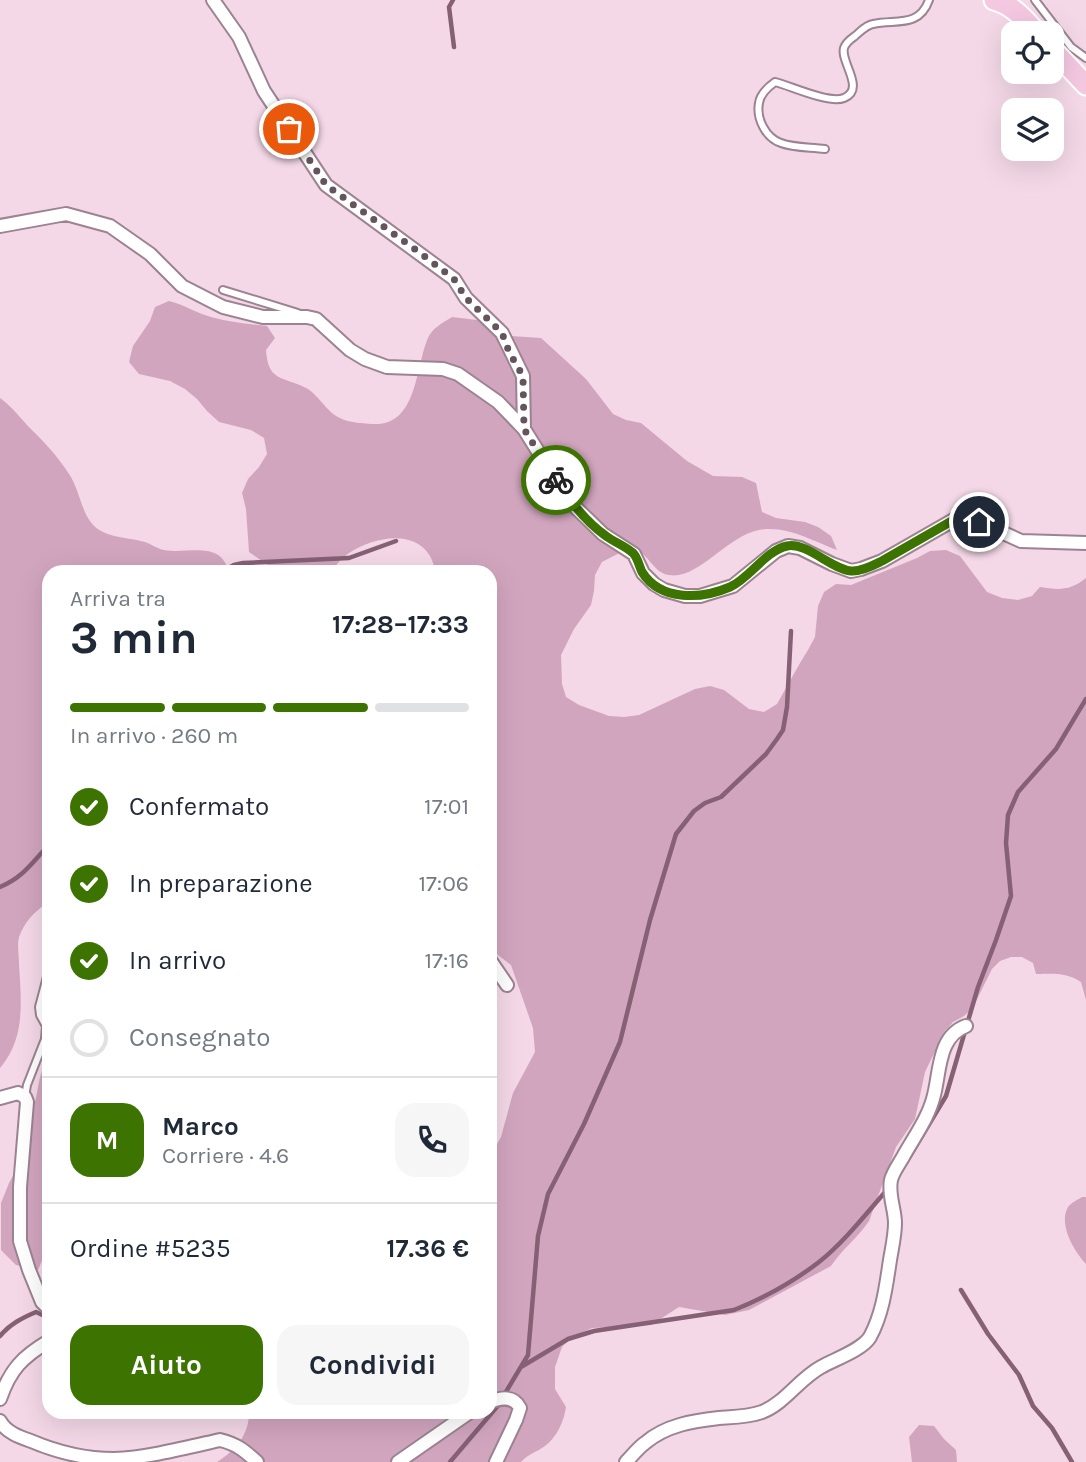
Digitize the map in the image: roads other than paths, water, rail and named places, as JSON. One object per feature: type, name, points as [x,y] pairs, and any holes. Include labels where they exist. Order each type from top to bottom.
[{"type":"main road","points":[[993,0],[1016,10],[1026,21]]},
{"type":"main road","points":[[1064,62],[1086,85]]},
{"type":"street","points":[[214,0],[239,37],[264,91],[326,185],[454,279],[466,298],[502,333],[523,376],[524,429]]},
{"type":"street","points":[[0,226],[66,214],[110,226],[150,254],[182,286],[223,307],[263,317],[316,319],[365,359],[387,367],[443,369],[458,374],[498,402],[524,429],[569,501],[603,534],[634,554],[643,573],[664,590],[685,596],[699,596],[733,586],[776,551],[788,546],[800,548],[851,571],[861,569],[882,561],[957,518],[979,522],[1021,541],[1086,543]]},
{"type":"street","points":[[497,970],[507,985]]},
{"type":"street","points":[[626,1462],[645,1442],[675,1425],[762,1412],[779,1403],[817,1369],[860,1348],[868,1340],[884,1294],[895,1229],[891,1180],[928,1114],[942,1055],[949,1039],[965,1026]]},
{"type":"street","points":[[0,1098],[18,1093],[25,1097],[27,1102],[20,1187],[20,1241],[42,1302]]},
{"type":"street","points":[[0,1399],[6,1380],[18,1363],[42,1346]]},
{"type":"street","points":[[496,1462],[520,1408],[516,1401],[510,1398],[497,1399]]},
{"type":"street","points":[[398,1462],[460,1419]]},
{"type":"street","points":[[0,1421],[6,1429],[24,1438],[82,1456],[116,1459],[220,1440],[243,1448],[257,1462]]},
{"type":"lane","points":[[825,149],[785,145],[768,135],[759,112],[762,96],[775,82],[802,92],[833,99],[844,98],[853,87],[845,57],[844,49],[847,43],[873,24],[911,20],[920,16],[929,0]]},
{"type":"lane","points":[[1035,0],[1072,47],[1086,58]]},
{"type":"lane","points":[[223,290],[307,317]]},
{"type":"lane","points":[[42,996],[39,1007],[42,1019]]},
{"type":"lane","points":[[25,1097],[42,1047]]},
{"type":"waterway","points":[[453,0],[449,7],[454,47]]},
{"type":"waterway","points":[[234,565],[349,558],[396,541]]},
{"type":"waterway","points":[[504,1395],[528,1355],[538,1236],[548,1194],[584,1124],[620,1042],[650,920],[676,834],[694,811],[721,797],[766,754],[783,730],[787,707],[791,631]]},
{"type":"waterway","points":[[898,1176],[946,1096],[978,987],[1011,896],[1006,843],[1008,815],[1018,792],[1056,749],[1086,699]]},
{"type":"waterway","points":[[0,887],[22,874],[42,853]]},
{"type":"waterway","points":[[521,1367],[568,1339],[594,1331],[734,1310],[756,1300],[789,1283],[819,1262],[846,1237],[886,1191]]},
{"type":"waterway","points":[[961,1290],[988,1334],[1019,1375],[1033,1406],[1052,1428],[1072,1462]]},
{"type":"waterway","points":[[0,1336],[16,1322],[36,1312],[42,1315]]},
{"type":"waterway","points":[[497,1407],[501,1402]]},
{"type":"waterway","points":[[450,1462],[487,1419]]}]
